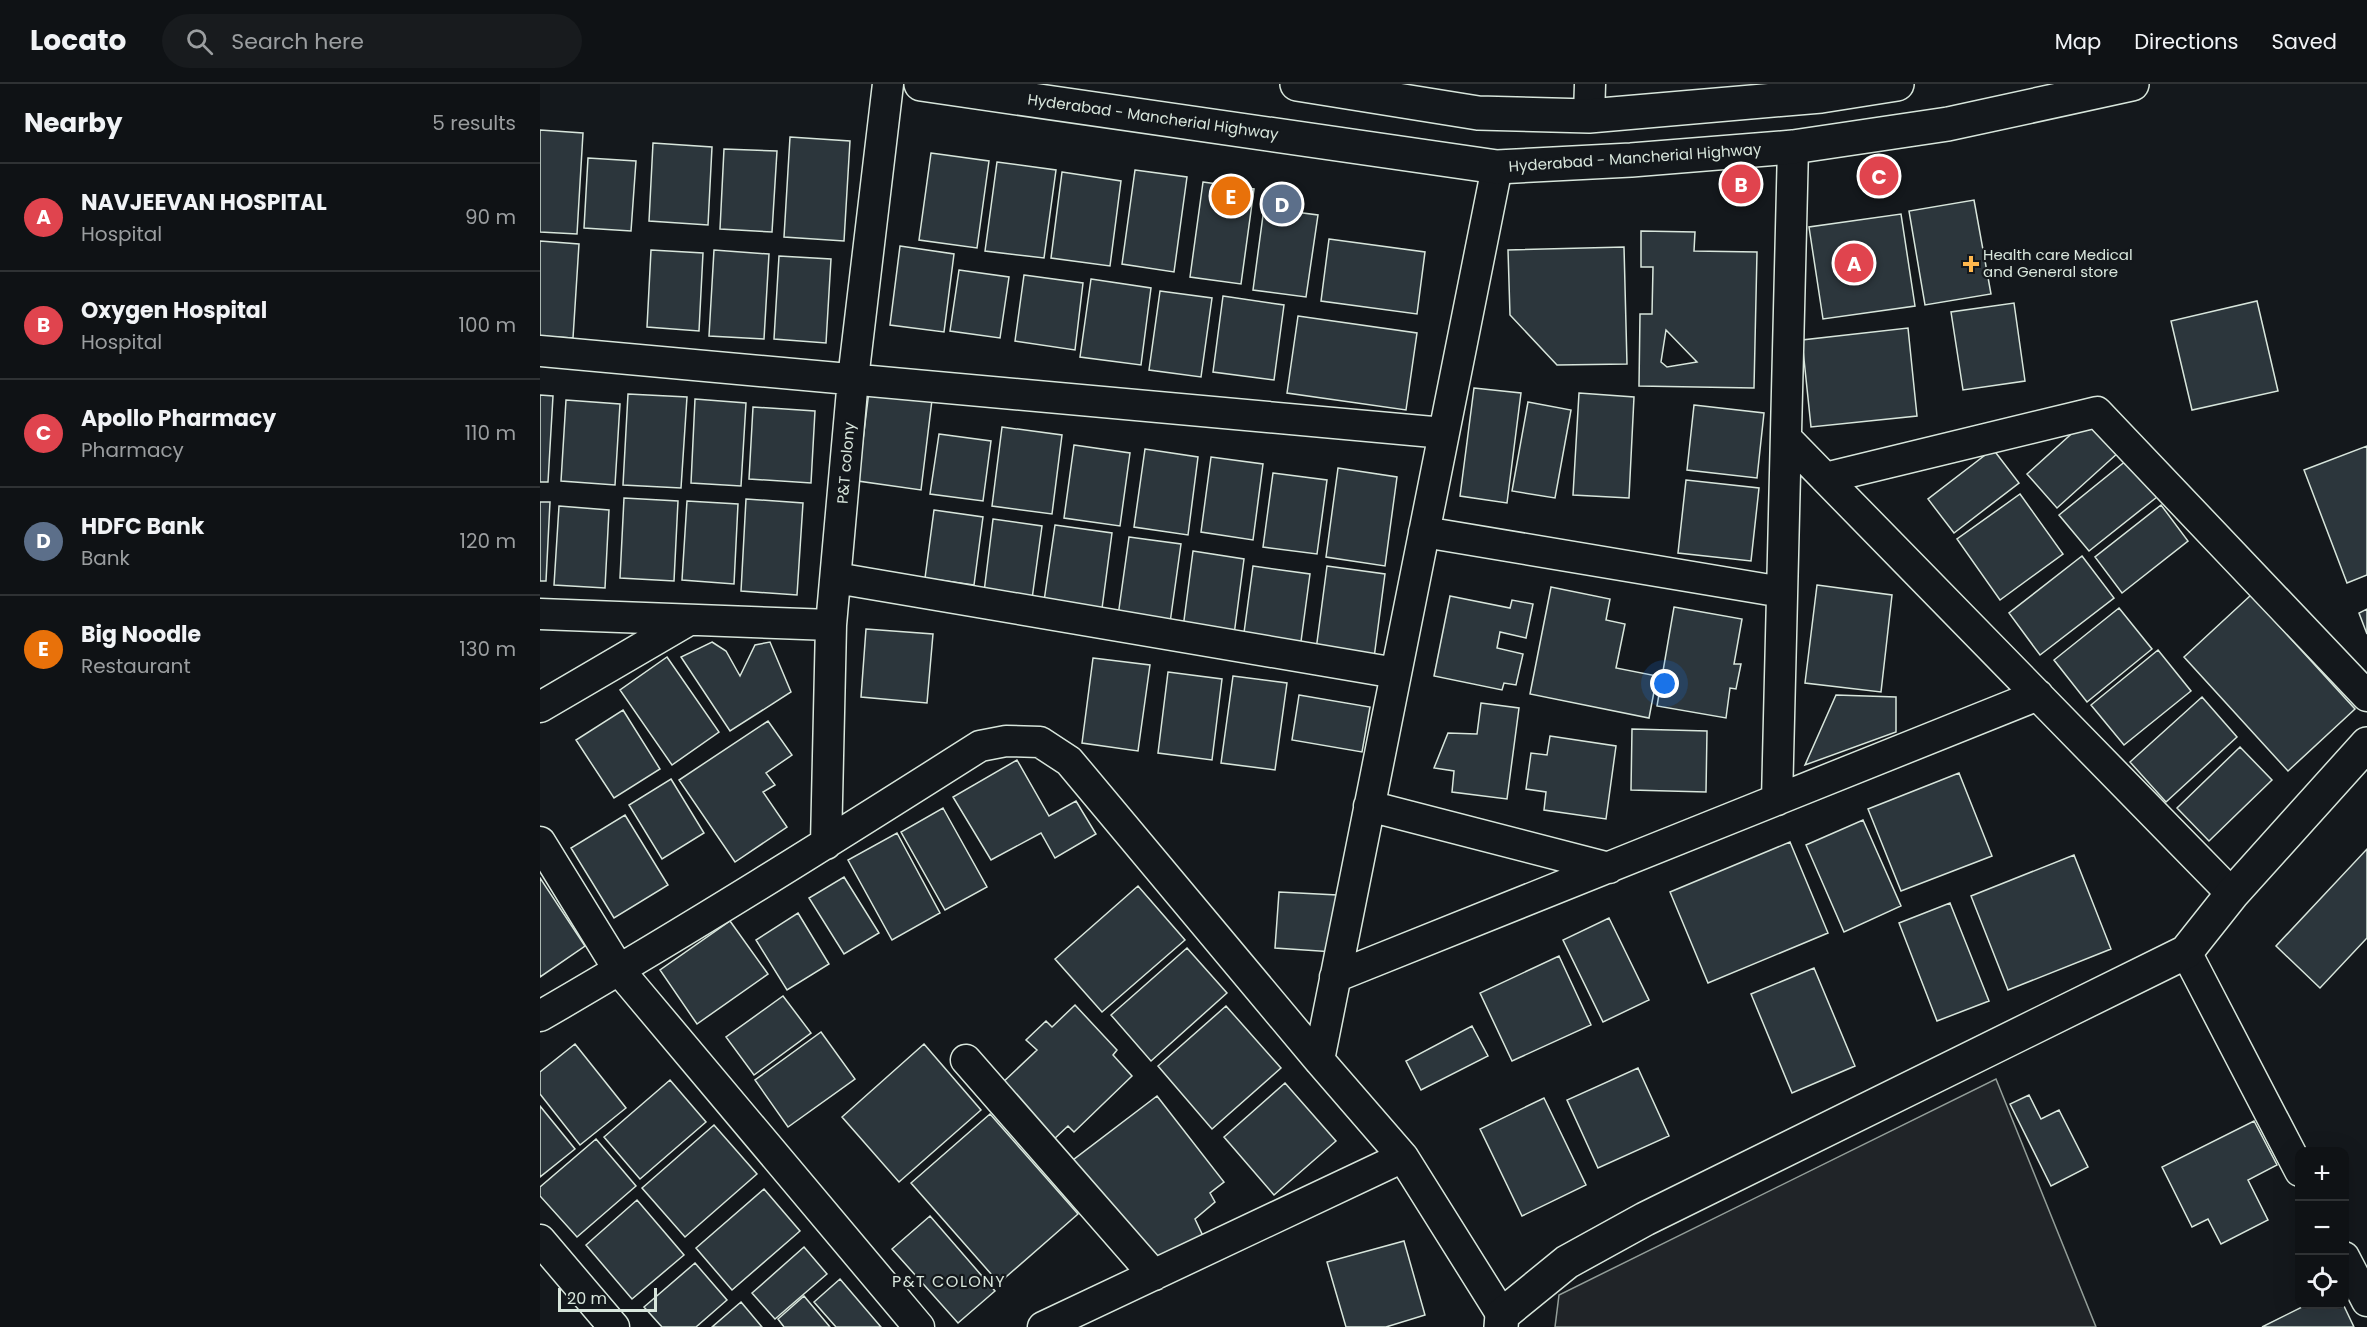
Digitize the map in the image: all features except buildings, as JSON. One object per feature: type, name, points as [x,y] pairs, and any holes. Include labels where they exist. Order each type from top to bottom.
[{"type":"main road","name":"Hyderabad - Mancherial Highway","points":[[921,84],[1497,167],[1631,160],[1793,147],[1948,124],[2132,84]]},
{"type":"main road","points":[[1298,84],[1478,113],[1589,116],[1821,96],[1897,84]]},
{"type":"main road","points":[[1502,1321],[1567,1262],[1645,1219],[2186,952],[2232,894],[2367,744]]},
{"type":"street","name":"P&T colony","points":[[826,844],[831,625],[854,379],[888,84]]},
{"type":"street","points":[[1589,116],[1590,84]]},
{"type":"street","points":[[1777,800],[1793,147]]},
{"type":"street","points":[[1318,1060],[1497,167]]},
{"type":"street","points":[[540,351],[1444,433]]},
{"type":"street","points":[[1825,478],[2097,412],[2367,696]]},
{"type":"street","points":[[1786,438],[2232,894]]},
{"type":"street","points":[[1424,532],[1782,592]]},
{"type":"street","points":[[836,578],[1396,673]]},
{"type":"street","points":[[540,614],[831,625]]},
{"type":"street","points":[[540,707],[689,620]]},
{"type":"street","points":[[1335,977],[2038,695]]},
{"type":"street","points":[[540,1016],[620,970],[980,747],[1006,741],[1040,742],[1069,760],[1318,1060],[1403,1157],[1502,1321]]},
{"type":"street","points":[[1369,806],[1609,868]]},
{"type":"street","points":[[540,842],[620,970],[919,1327]]},
{"type":"street","points":[[2186,952],[2295,1161]]},
{"type":"street","points":[[966,1060],[1154,1275]]},
{"type":"street","points":[[1043,1327],[1403,1157]]},
{"type":"street","points":[[540,1240],[614,1327]]},
{"type":"street","points":[[2349,1267],[2367,1301]]},
{"type":"shaded area","points":[[1996,1079],[2096,1327],[1555,1327],[1559,1295]]},
{"type":"place","name":"Apollo Pharmacy","points":[[1879,176]]},
{"type":"place","name":"Oxygen Hospital","points":[[1741,184]]},
{"type":"place","name":"Big Noodle","points":[[1231,196]]},
{"type":"place","name":"HDFC Bank","points":[[1282,204]]},
{"type":"place","name":"NAVJEEVAN HOSPITAL","points":[[1854,263]]},
{"type":"place","name":"Health care Medical and General store","points":[[1971,264]]},
{"type":"district","name":"P&T COLONY","points":[[949,1281]]}]
